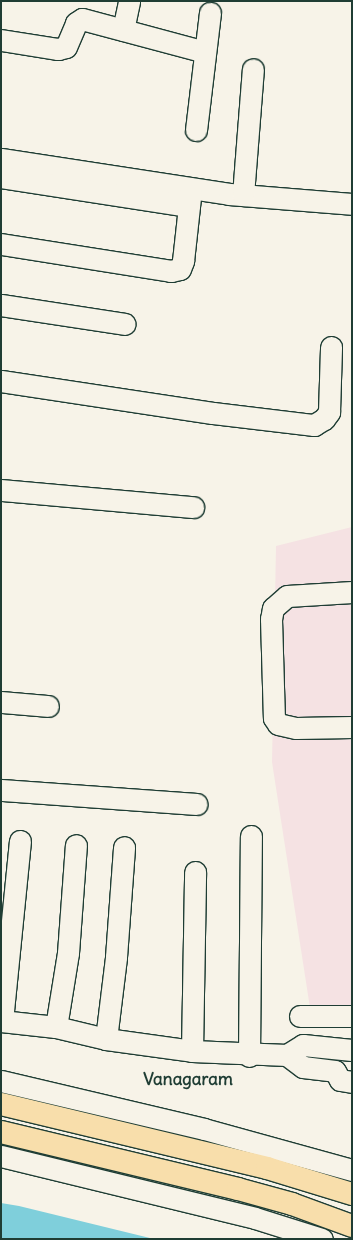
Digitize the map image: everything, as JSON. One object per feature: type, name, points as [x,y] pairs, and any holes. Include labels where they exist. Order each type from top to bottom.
[{"type":"highway","points":[[1,1104],[267,1168],[352,1194]]},
{"type":"highway","points":[[1,1132],[238,1189],[292,1204],[352,1226]]},
{"type":"street","points":[[123,30],[129,1]]},
{"type":"street","points":[[196,130],[210,13]]},
{"type":"street","points":[[1,40],[58,50],[66,47],[76,23],[82,20],[205,52]]},
{"type":"street","points":[[243,195],[253,69]]},
{"type":"street","points":[[1,176],[190,197],[243,195],[352,204]]},
{"type":"street","points":[[1,244],[171,271],[180,269],[183,261],[190,197]]},
{"type":"street","points":[[1,305],[125,324]]},
{"type":"street","points":[[1,381],[213,413],[314,425],[324,419],[329,412],[331,347]]},
{"type":"street","points":[[1,490],[193,507]]},
{"type":"street","points":[[352,592],[287,596],[273,608],[271,619],[274,718],[278,724],[296,728],[352,727]]},
{"type":"street","points":[[1,702],[48,706]]},
{"type":"street","points":[[1,790],[196,804]]},
{"type":"street","points":[[249,1056],[251,836]]},
{"type":"street","points":[[20,841],[1,1021],[56,1027],[106,1039],[192,1051],[249,1056],[287,1055],[303,1045],[352,1050]]},
{"type":"street","points":[[56,1027],[68,953],[76,845]]},
{"type":"street","points":[[106,1039],[116,957],[124,847]]},
{"type":"street","points":[[192,1051],[196,872]]},
{"type":"street","points":[[300,1016],[352,1016]]},
{"type":"street","points":[[287,1055],[303,1067],[335,1071],[340,1080],[352,1082]]},
{"type":"street","points":[[1,1081],[204,1129],[352,1170]]},
{"type":"street","points":[[1,1156],[255,1218],[322,1239]]},
{"type":"shaded area","points":[[352,527],[352,1008],[310,1008],[272,762],[276,546]]},
{"type":"water","points":[[1,1203],[19,1206],[154,1239],[1,1239]]},
{"type":"district","name":"Vanagaram","points":[[188,1080]]}]
